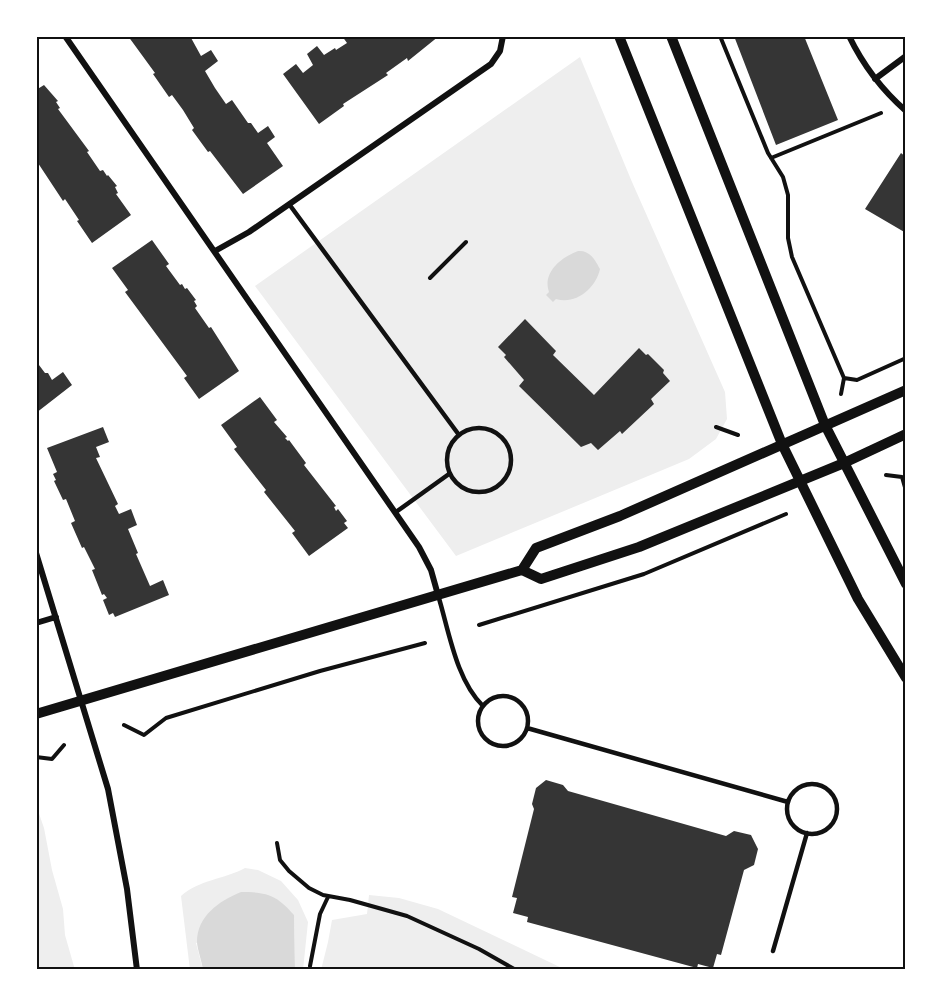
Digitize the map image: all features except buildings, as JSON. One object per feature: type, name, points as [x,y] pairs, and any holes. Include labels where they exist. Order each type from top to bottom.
[{"type":"street","points":[[65,36],[396,512],[431,570],[438,595]]},
{"type":"street","points":[[215,251],[249,232],[491,64],[500,51],[503,36]]},
{"type":"street","points":[[619,36],[782,444],[858,599],[906,678]]},
{"type":"street","points":[[671,36],[825,425],[906,584]]},
{"type":"street","points":[[849,36],[875,79],[906,111]]},
{"type":"street","points":[[875,79],[906,56]]},
{"type":"street","points":[[36,714],[522,570],[536,548],[620,516],[906,390]]},
{"type":"street","points":[[522,570],[541,579],[639,547],[799,482],[906,435]]},
{"type":"street","points":[[36,553],[108,789],[127,889],[137,970]]},
{"type":"street","points":[[36,623],[56,617]]},
{"type":"lane","points":[[289,204],[459,435]]},
{"type":"lane","points":[[478,428],[488,429],[504,439],[509,448],[512,458],[511,468],[501,485],[482,493],[463,489],[449,474],[447,453],[459,435],[478,428]]},
{"type":"lane","points":[[396,512],[449,474]]},
{"type":"lane","points":[[438,595],[459,666],[469,689],[483,706]]},
{"type":"lane","points":[[502,696],[517,700],[527,713],[527,728],[523,736],[509,746],[492,744],[480,732],[478,723],[483,706],[494,698],[502,696]]},
{"type":"lane","points":[[527,728],[788,802]]},
{"type":"lane","points":[[811,783],[826,788],[832,793],[837,807],[833,823],[827,829],[818,833],[807,833],[794,826],[789,819],[788,802],[797,789],[811,783]]},
{"type":"lane","points":[[773,951],[807,833]]},
{"type":"path","points":[[720,36],[771,158],[783,177],[788,195],[788,238],[792,257],[844,378],[841,394]]},
{"type":"path","points":[[771,158],[881,113]]},
{"type":"path","points":[[430,278],[466,242]]},
{"type":"path","points":[[844,378],[857,380],[906,358]]},
{"type":"path","points":[[716,427],[738,435]]},
{"type":"path","points":[[886,475],[902,477],[906,491]]},
{"type":"path","points":[[478,625],[644,574],[786,514]]},
{"type":"path","points":[[124,725],[144,735],[166,718],[320,671],[425,643]]},
{"type":"path","points":[[36,757],[52,759],[64,745]]},
{"type":"path","points":[[277,843],[280,860],[289,872],[309,888],[328,897],[351,900],[407,915],[479,949],[516,970]]},
{"type":"path","points":[[310,966],[320,914],[328,897]]},
{"type":"shaded area","points":[[580,57],[632,182],[725,392],[727,419],[716,439],[689,459],[456,556],[255,286]]},
{"type":"shaded area","points":[[578,251],[586,252],[594,259],[600,269],[598,276],[590,288],[578,297],[571,300],[556,299],[553,302],[546,295],[549,292],[548,278],[560,261]]},
{"type":"shaded area","points":[[36,805],[44,828],[52,870],[63,909],[65,935],[75,970],[36,970]]},
{"type":"shaded area","points":[[245,868],[258,870],[281,881],[298,900],[308,922],[303,970],[295,970],[294,915],[196,943],[203,970],[190,970],[181,896],[195,886]]},
{"type":"shaded area","points":[[241,892],[271,896],[294,915],[295,970],[203,970],[197,942],[201,924],[217,905]]},
{"type":"shaded area","points":[[369,895],[399,898],[438,909],[566,970],[321,970],[332,920],[367,914]]}]
